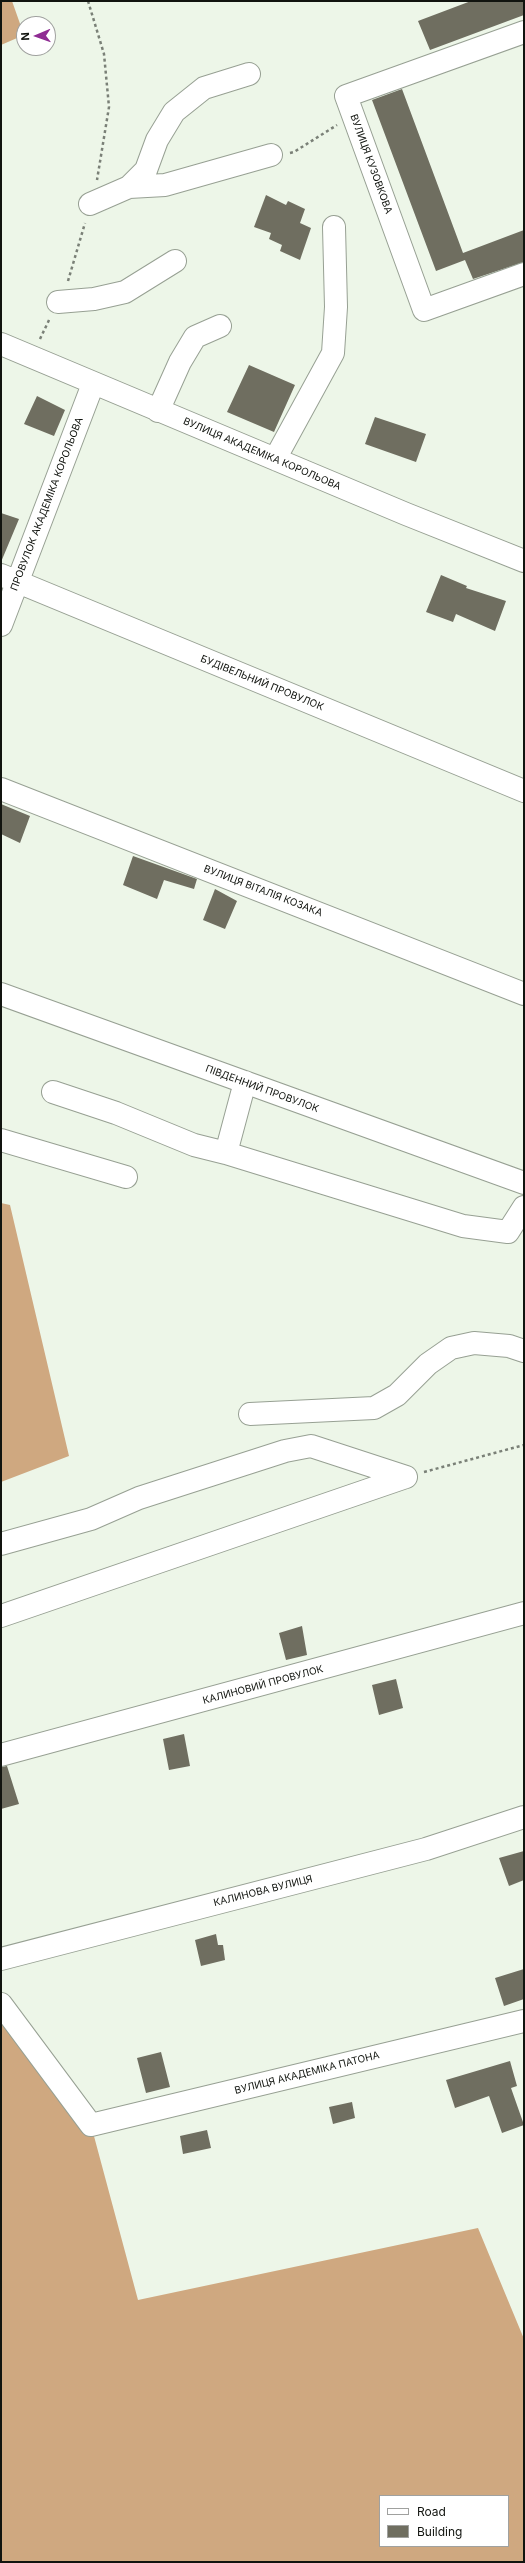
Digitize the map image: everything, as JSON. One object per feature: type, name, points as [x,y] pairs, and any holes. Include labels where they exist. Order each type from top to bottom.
[{"type":"street","name":"ВУЛИЦЯ КУЗОВКОВА","points":[[524,32],[346,96],[424,310],[524,274]]},
{"type":"street","points":[[129,187],[146,170],[157,140],[174,112],[204,88],[249,74]]},
{"type":"street","points":[[90,204],[129,187],[165,185],[271,155]]},
{"type":"street","points":[[275,459],[333,353],[336,307],[334,227]]},
{"type":"street","points":[[58,302],[94,299],[125,292],[175,261]]},
{"type":"street","points":[[158,411],[180,362],[195,337],[220,326]]},
{"type":"street","name":"ВУЛИЦЯ АКАДЕМІКА КОРОЛЬОВА","points":[[1,344],[158,411],[524,561]]},
{"type":"street","name":"ПРОВУЛОК АКАДЕМІКА КОРОЛЬОВА","points":[[1,624],[9,579],[93,384]]},
{"type":"street","name":"БУДІВЕЛЬНИЙ ПРОВУЛОК","points":[[9,579],[524,791]]},
{"type":"street","name":"ВУЛИЦЯ ВІТАЛІЯ КОЗАКА","points":[[1,789],[524,994]]},
{"type":"street","name":"ПІВДЕННИЙ ПРОВУЛОК","points":[[1,994],[524,1183]]},
{"type":"street","points":[[226,1153],[245,1082]]},
{"type":"street","points":[[52,1092],[116,1113],[194,1146],[226,1153],[463,1226],[508,1232],[524,1207]]},
{"type":"street","points":[[1,1140],[126,1177]]},
{"type":"street","points":[[250,1414],[374,1408],[397,1395],[428,1364],[451,1348],[474,1343],[509,1346],[524,1351]]},
{"type":"street","points":[[1,1544],[91,1519],[139,1498],[291,1450],[311,1446],[406,1477]]},
{"type":"street","points":[[1,1616],[406,1477]]},
{"type":"street","name":"КАЛИНОВИЙ ПРОВУЛОК","points":[[1,1755],[524,1614]]},
{"type":"street","name":"КАЛИНОВА ВУЛИЦЯ","points":[[1,1959],[426,1849],[524,1817]]},
{"type":"street","name":"ВУЛИЦЯ АКАДЕМІКА ПАТОНА","points":[[1,2004],[91,2125],[524,2021]]},
{"type":"path","points":[[31,358],[68,282],[96,184],[109,107],[104,54],[88,1]]},
{"type":"path","points":[[271,155],[294,152],[353,115]]},
{"type":"path","points":[[406,1477],[524,1445]]},
{"type":"shaded area","points":[[1,1],[12,1],[17,16],[16,16],[16,38],[1,45]]},
{"type":"shaded area","points":[[1,1203],[10,1205],[69,1456],[1,1482]]},
{"type":"shaded area","points":[[1,2004],[91,2125],[138,2300],[478,2228],[524,2339],[524,2562],[1,2562]]},
{"type":"building","points":[[471,1],[524,1],[524,15],[430,50],[418,21]]},
{"type":"building","points":[[402,89],[463,253],[524,230],[524,262],[473,279],[465,260],[436,271],[372,100]]},
{"type":"building","points":[[266,195],[286,205],[288,201],[305,209],[300,223],[311,228],[300,260],[280,251],[282,245],[269,239],[271,233],[254,227]]},
{"type":"building","points":[[249,365],[295,385],[274,432],[227,412]]},
{"type":"building","points":[[37,396],[65,410],[54,436],[24,424]]},
{"type":"building","points":[[375,417],[426,434],[416,462],[365,444]]},
{"type":"building","points":[[1,513],[19,519],[1,562]]},
{"type":"building","points":[[441,575],[467,586],[466,588],[506,601],[495,631],[456,614],[453,622],[426,612]]},
{"type":"building","points":[[1,804],[30,816],[20,843],[1,834]]},
{"type":"building","points":[[133,856],[197,879],[194,889],[164,880],[157,899],[123,885]]},
{"type":"building","points":[[215,889],[237,901],[225,929],[203,920]]},
{"type":"building","points":[[302,1626],[307,1655],[286,1660],[279,1633]]},
{"type":"building","points":[[396,1679],[403,1708],[379,1715],[372,1685]]},
{"type":"building","points":[[184,1734],[190,1766],[169,1770],[163,1739]]},
{"type":"building","points":[[7,1766],[19,1804],[1,1809],[1,1767]]},
{"type":"building","points":[[524,1851],[524,1880],[509,1886],[499,1858]]},
{"type":"building","points":[[216,1934],[218,1945],[223,1945],[225,1960],[201,1966],[195,1940]]},
{"type":"building","points":[[524,1969],[524,1999],[504,2006],[495,1978]]},
{"type":"building","points":[[161,2052],[170,2087],[146,2093],[137,2058]]},
{"type":"building","points":[[510,2061],[517,2086],[511,2088],[524,2125],[502,2133],[489,2096],[455,2108],[446,2080]]},
{"type":"building","points":[[352,2102],[355,2118],[333,2124],[329,2107]]},
{"type":"building","points":[[207,2130],[211,2148],[183,2154],[180,2136]]}]
